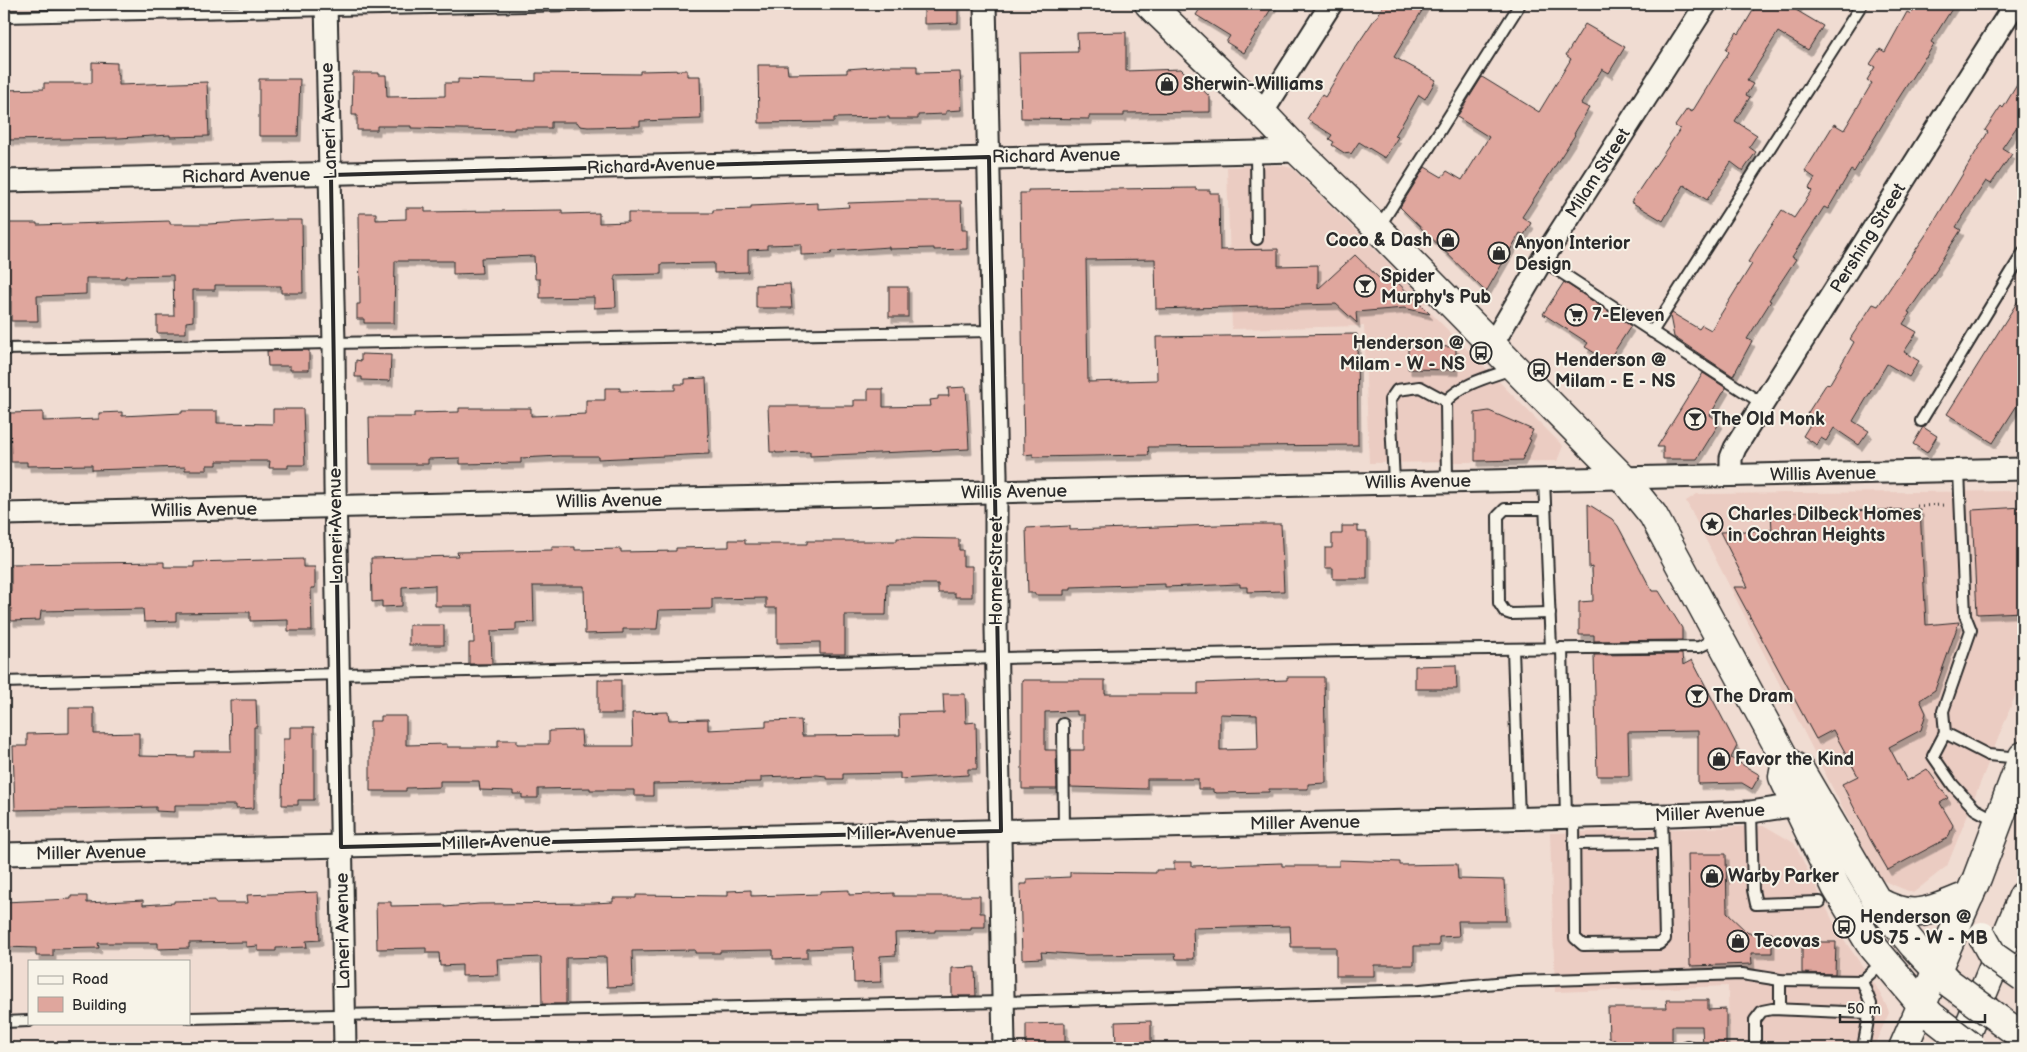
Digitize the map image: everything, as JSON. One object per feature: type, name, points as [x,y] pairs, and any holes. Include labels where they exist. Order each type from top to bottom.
[{"type":"main road","points":[[1154,5],[1623,478],[1652,514],[1786,761],[1800,770],[1877,901],[1914,946],[1943,976],[2023,1037]]},
{"type":"main road","points":[[1903,1048],[1927,1011],[1943,976],[1970,895],[2023,757]]},
{"type":"main road","points":[[1786,761],[1783,777],[1836,887],[1869,942],[1927,1011],[1973,1048]]},
{"type":"main road","points":[[1877,901],[1893,910],[1914,914],[1931,910],[1970,895]]},
{"type":"main road","points":[[1970,895],[1982,936],[1994,956],[2023,978]]},
{"type":"main road","points":[[1960,1048],[2023,896]]},
{"type":"main road","points":[[2014,1048],[2023,1026]]},
{"type":"street","name":"Homer Street","points":[[986,4],[996,492],[996,659],[1004,1048]]},
{"type":"street","points":[[1262,113],[1331,4]]},
{"type":"street","name":"Milam Street","points":[[1492,345],[1542,260],[1706,4]]},
{"type":"street","name":"Pershing Street","points":[[1731,476],[1731,458],[1735,448],[2015,4]]},
{"type":"street","name":"Laneri Avenue","points":[[326,7],[331,175],[345,1048]]},
{"type":"street","name":"Richard Avenue","points":[[4,181],[331,175],[989,157],[1298,151]]},
{"type":"street","name":"Willis Avenue","points":[[4,514],[2023,469]]},
{"type":"street","name":"Miller Avenue","points":[[4,854],[1570,818],[1751,812],[1797,805]]},
{"type":"lane","points":[[4,17],[326,7],[622,4]]},
{"type":"lane","points":[[1378,229],[1520,4]]},
{"type":"lane","points":[[1652,332],[1862,4]]},
{"type":"lane","points":[[1256,152],[1257,239]]},
{"type":"lane","points":[[1921,421],[2023,253]]},
{"type":"lane","points":[[1542,260],[1763,404]]},
{"type":"lane","points":[[4,349],[992,331]]},
{"type":"lane","points":[[1447,481],[1446,401],[1454,392],[1515,368]]},
{"type":"lane","points":[[1394,482],[1390,400],[1397,390],[1420,386],[1446,401]]},
{"type":"lane","points":[[1959,471],[1965,615],[1971,630],[1944,712],[1945,733],[1933,756],[1954,785],[1975,809],[1998,822]]},
{"type":"lane","points":[[1544,479],[1551,648]]},
{"type":"lane","points":[[1545,509],[1505,509],[1498,516],[1499,603],[1506,612],[1550,613]]},
{"type":"lane","points":[[4,682],[996,659],[1551,648],[1700,647],[1719,637]]},
{"type":"lane","points":[[1562,648],[1570,818],[1574,844],[1575,938],[1583,946],[1659,944],[1665,939],[1662,815]]},
{"type":"lane","points":[[1513,649],[1518,818]]},
{"type":"lane","points":[[1063,724],[1064,830]]},
{"type":"lane","points":[[1945,733],[1988,756],[2023,757]]},
{"type":"lane","points":[[1751,812],[1753,890],[1756,904],[1820,902]]},
{"type":"lane","points":[[1574,844],[1662,843]]},
{"type":"lane","points":[[190,1018],[1004,1002],[1420,990],[1518,981],[1742,974],[1780,980],[1862,981],[1885,960]]},
{"type":"lane","points":[[1780,980],[1780,1009]]},
{"type":"lane","points":[[1862,981],[1870,1004],[1863,1048]]},
{"type":"lane","points":[[1755,1048],[1755,1020],[1762,1011],[1780,1009],[1869,1013]]},
{"type":"lane","points":[[4,1022],[28,1022]]},
{"type":"path","points":[[1917,506],[1960,504]]},
{"type":"highlighted area","points":[[989,157],[1001,831],[341,847],[331,175]]},
{"type":"shaded area","points":[[1278,165],[1292,168],[1428,302],[1423,305],[1563,446],[1557,461],[1369,463],[1364,326],[1232,329],[1227,167]]},
{"type":"shaded area","points":[[2023,491],[2023,676],[1947,866],[1913,893],[1879,879],[1686,501],[1697,494]]},
{"type":"shaded area","points":[[1765,826],[1794,843],[1838,931],[1876,986],[1888,1009],[1889,1013],[1873,1048],[1729,1048],[1728,986],[1555,992],[1550,833]]},
{"type":"building","points":[[924,4],[958,4],[958,23],[924,24]]},
{"type":"building","points":[[1203,4],[1274,4],[1244,53],[1226,42],[1230,36],[1196,15]]},
{"type":"building","points":[[1384,4],[1426,4],[1394,57],[1436,80],[1425,99],[1419,95],[1395,136],[1398,137],[1385,158],[1359,142],[1351,154],[1348,152],[1346,154],[1332,145],[1334,142],[1329,139],[1332,135],[1307,119],[1322,95],[1325,97]]},
{"type":"building","points":[[1757,4],[1800,4],[1796,10],[1823,26],[1808,50],[1778,32],[1747,81],[1753,84],[1746,95],[1750,97],[1735,121],[1757,135],[1749,147],[1756,152],[1743,171],[1731,162],[1707,200],[1684,185],[1663,221],[1631,202],[1680,129],[1675,126],[1687,109],[1692,112],[1729,52],[1726,49],[1737,32],[1739,34]]},
{"type":"building","points":[[1917,4],[1955,4],[1931,42],[1934,44],[1854,172],[1851,170],[1828,209],[1824,207],[1792,257],[1796,259],[1769,300],[1771,301],[1747,339],[1752,341],[1733,376],[1674,337],[1670,316],[1672,313],[1699,329],[1702,325],[1711,330],[1752,264],[1748,262],[1782,210],[1794,218],[1812,191],[1809,188],[1815,178],[1805,171],[1834,124],[1844,130],[1872,83],[1867,80],[1875,67],[1870,64],[1880,49],[1885,52],[1907,12],[1911,14]]},
{"type":"building","points":[[1585,24],[1625,47],[1609,73],[1602,69],[1581,104],[1589,108],[1575,135],[1522,217],[1531,223],[1524,235],[1520,233],[1486,292],[1400,207],[1425,167],[1442,177],[1447,171],[1462,180],[1489,137],[1457,117],[1482,77],[1539,112],[1571,59],[1566,55]]},
{"type":"building","points":[[1126,32],[1126,71],[1181,69],[1210,97],[1210,112],[1124,113],[1124,116],[1089,116],[1089,119],[1021,118],[1019,53],[1078,52],[1077,33]]},
{"type":"building","points":[[92,62],[117,63],[119,85],[207,82],[209,136],[170,137],[170,135],[9,140],[9,135],[4,135],[4,90],[44,89],[44,83],[92,83]]},
{"type":"building","points":[[758,65],[787,65],[788,74],[847,73],[847,69],[887,66],[917,66],[917,73],[960,72],[962,110],[946,111],[946,114],[918,115],[918,119],[889,119],[889,117],[834,118],[834,122],[759,123]]},
{"type":"building","points":[[687,70],[687,76],[700,76],[701,119],[640,121],[640,126],[588,127],[580,126],[577,122],[551,122],[551,128],[514,128],[514,130],[377,126],[377,130],[357,130],[357,115],[352,115],[353,73],[379,73],[379,75],[386,75],[387,97],[445,96],[445,83],[458,83],[458,79],[536,81],[536,73],[640,74],[640,71]]},
{"type":"building","points":[[2023,75],[2023,118],[2002,148],[2012,154],[1991,184],[1986,181],[1956,227],[1961,230],[1908,312],[1910,313],[1903,324],[1917,332],[1904,352],[1919,361],[1909,377],[1887,364],[1853,421],[1869,431],[1859,445],[1834,428],[1826,441],[1821,438],[1817,445],[1803,436],[1814,418],[1807,414],[1827,383],[1829,385],[1849,351],[1854,342],[1850,339],[1873,304],[1878,306],[1929,230],[1988,132],[1985,130],[2001,106],[2003,108]]},
{"type":"building","points":[[259,79],[300,79],[298,136],[259,136]]},
{"type":"building","points":[[1196,188],[1196,190],[1210,190],[1210,193],[1219,193],[1220,250],[1278,249],[1278,266],[1318,265],[1318,289],[1355,255],[1381,280],[1388,273],[1430,314],[1404,308],[1356,312],[1357,323],[1336,304],[1156,309],[1155,259],[1086,260],[1088,382],[1157,380],[1156,337],[1357,334],[1358,445],[1148,447],[1149,455],[1033,457],[1033,454],[1024,455],[1020,193],[1028,193],[1028,190]]},
{"type":"building","points":[[961,201],[962,230],[967,230],[967,249],[889,249],[889,247],[832,251],[831,254],[801,255],[801,244],[767,245],[767,249],[748,250],[748,272],[714,273],[714,263],[661,264],[661,274],[615,275],[616,307],[594,308],[594,297],[540,298],[540,279],[535,279],[534,256],[481,258],[482,273],[453,274],[453,261],[395,261],[394,323],[364,323],[364,319],[357,319],[357,304],[360,304],[359,213],[376,213],[376,220],[406,219],[406,208],[425,208],[425,212],[562,210],[562,214],[599,213],[599,223],[628,222],[628,213],[713,213],[713,210],[751,209],[751,206],[818,203],[818,209],[849,207],[848,203]]},
{"type":"building","points":[[302,220],[303,293],[281,293],[281,286],[267,285],[215,285],[215,290],[193,290],[193,321],[186,322],[186,333],[157,333],[157,316],[174,316],[173,275],[86,278],[86,294],[37,296],[38,321],[11,321],[11,286],[6,286],[6,278],[4,278],[4,223],[37,223],[37,225],[170,221],[170,224],[209,224]]},
{"type":"building","points":[[1564,282],[1631,326],[1608,361],[1585,347],[1588,343],[1543,314]]},
{"type":"building","points":[[790,284],[792,308],[756,308],[756,285]]},
{"type":"building","points":[[889,287],[908,287],[908,317],[889,317]]},
{"type":"building","points":[[2023,293],[2023,396],[1993,443],[1947,414]]},
{"type":"building","points":[[1408,346],[1456,347],[1456,370],[1408,369]]},
{"type":"building","points":[[309,350],[309,370],[290,370],[290,366],[268,366],[267,351]]},
{"type":"building","points":[[361,354],[391,355],[390,381],[362,380],[362,377],[355,377],[356,360],[361,361]]},
{"type":"building","name":"The Old Monk","points":[[1703,373],[1726,388],[1710,415],[1720,422],[1697,459],[1663,459],[1663,447],[1657,447]]},
{"type":"building","points":[[706,378],[709,454],[598,459],[598,456],[560,456],[521,458],[521,463],[460,464],[460,458],[428,459],[428,464],[370,464],[369,417],[414,417],[414,413],[459,412],[459,408],[531,408],[531,416],[586,414],[586,400],[605,400],[605,388],[620,388],[620,391],[675,390],[675,384],[685,384],[685,379]]},
{"type":"building","points":[[966,387],[969,449],[810,456],[810,452],[770,452],[768,406],[854,406],[854,400],[868,400],[868,389],[883,389],[883,407],[931,406],[930,400],[938,399],[938,396],[949,396],[948,388]]},
{"type":"building","points":[[273,409],[303,409],[305,465],[288,465],[288,468],[269,468],[270,461],[217,461],[217,465],[207,465],[207,470],[185,470],[185,467],[92,470],[92,465],[27,466],[27,462],[11,462],[10,413],[43,412],[43,421],[99,419],[99,413],[122,412],[122,416],[182,413],[182,411],[217,411],[217,423],[273,424]]},
{"type":"building","points":[[1489,411],[1533,430],[1529,439],[1531,440],[1522,460],[1475,461],[1475,413]]},
{"type":"building","points":[[1923,427],[1937,436],[1927,453],[1913,444]]},
{"type":"building","points":[[1588,504],[1612,519],[1618,526],[1652,591],[1659,591],[1682,628],[1682,640],[1594,641],[1594,635],[1579,635],[1579,602],[1593,601],[1592,567],[1589,568]]},
{"type":"building","points":[[2023,507],[2023,612],[1977,614],[1972,510]]},
{"type":"building","points":[[1920,509],[1926,625],[1959,622],[1935,690],[1920,700],[1926,713],[1921,730],[1889,747],[1907,781],[1927,769],[1948,798],[1940,803],[1953,825],[1948,838],[1888,870],[1842,784],[1858,776],[1833,730],[1816,739],[1734,587],[1748,587],[1720,532],[1772,530],[1771,513]]},
{"type":"building","points":[[1281,524],[1284,591],[1247,592],[1247,587],[1240,587],[1240,584],[1165,587],[1165,584],[1071,587],[1071,590],[1064,590],[1064,595],[1035,595],[1035,593],[1028,593],[1026,528],[1070,526],[1070,530]]},
{"type":"building","points":[[1342,526],[1358,526],[1358,532],[1367,532],[1367,579],[1333,579],[1333,568],[1325,568],[1325,548],[1332,548],[1332,534],[1342,534]]},
{"type":"building","points":[[897,538],[959,539],[959,550],[963,550],[963,566],[972,566],[972,597],[955,597],[955,593],[938,593],[938,584],[887,584],[886,615],[845,615],[845,654],[820,654],[820,642],[777,643],[777,608],[766,608],[766,598],[712,599],[712,609],[659,610],[657,629],[623,629],[623,633],[585,634],[584,586],[533,586],[534,622],[516,623],[516,630],[491,631],[492,664],[469,664],[469,643],[474,643],[473,606],[435,606],[435,585],[402,587],[402,606],[382,607],[382,601],[372,602],[371,558],[458,556],[457,552],[552,550],[552,547],[575,547],[575,550],[621,549],[621,552],[676,551],[676,548],[729,547],[729,540],[745,540],[745,544],[807,544],[807,541],[897,541]]},
{"type":"building","points":[[303,559],[303,567],[315,567],[315,588],[311,588],[312,631],[288,631],[288,620],[250,621],[250,612],[176,613],[176,621],[144,622],[143,609],[41,611],[40,620],[11,621],[11,608],[8,608],[8,592],[11,592],[11,564],[164,562],[164,567],[194,567],[194,562]]},
{"type":"building","points":[[409,625],[444,625],[444,645],[409,645]]},
{"type":"building","points":[[1682,654],[1683,665],[1692,660],[1737,746],[1731,758],[1760,775],[1752,789],[1742,783],[1698,784],[1698,731],[1628,732],[1629,776],[1597,776],[1594,655]]},
{"type":"building","points":[[1456,665],[1457,689],[1415,689],[1415,666]]},
{"type":"building","points":[[1287,677],[1324,677],[1326,783],[1308,784],[1308,789],[1269,789],[1269,792],[1216,793],[1213,792],[1213,789],[1198,789],[1198,779],[1147,779],[1147,789],[1070,787],[1070,750],[1084,750],[1084,715],[1077,715],[1077,711],[1045,712],[1045,750],[1056,750],[1057,789],[1022,789],[1022,680],[1105,680],[1105,694],[1198,694],[1198,683],[1287,680]],"holes":[[[1220,714],[1257,715],[1258,749],[1220,750]]]},
{"type":"building","points":[[598,680],[621,680],[621,714],[598,714]]},
{"type":"building","points":[[943,694],[965,694],[966,723],[976,722],[977,769],[968,769],[968,775],[900,779],[900,773],[843,774],[843,779],[826,779],[826,776],[817,775],[761,777],[761,782],[653,784],[653,796],[634,796],[634,790],[590,790],[590,788],[538,789],[538,798],[522,798],[522,794],[513,794],[513,791],[480,790],[479,781],[440,781],[440,787],[406,788],[406,791],[370,791],[370,721],[381,721],[381,716],[406,716],[406,745],[447,744],[447,747],[498,747],[498,740],[517,740],[517,744],[549,744],[549,731],[581,730],[582,746],[633,746],[632,713],[668,712],[669,720],[708,719],[708,730],[766,727],[766,721],[801,720],[802,736],[900,735],[899,714],[944,713]]},
{"type":"building","points":[[230,700],[256,700],[254,808],[236,809],[236,805],[175,805],[175,812],[156,811],[156,807],[15,810],[13,746],[27,746],[27,734],[69,733],[69,708],[94,708],[94,734],[139,733],[139,756],[194,757],[194,751],[231,751]]},
{"type":"building","points":[[290,727],[314,727],[314,800],[298,800],[298,805],[282,805],[283,739],[290,739]]},
{"type":"building","points":[[1688,854],[1726,854],[1727,913],[1748,933],[1772,933],[1772,953],[1751,953],[1752,964],[1690,966]]},
{"type":"building","points":[[1339,860],[1400,862],[1400,865],[1457,864],[1458,879],[1504,880],[1506,921],[1458,921],[1459,936],[1439,937],[1439,946],[1414,946],[1414,965],[1374,965],[1374,976],[1336,976],[1336,947],[1291,947],[1290,926],[1193,928],[1194,959],[1176,959],[1175,954],[1087,955],[1041,952],[1042,958],[1022,959],[1020,884],[1027,884],[1027,879],[1070,877],[1070,872],[1156,873],[1156,870],[1174,870],[1174,862],[1192,862],[1192,866],[1282,863],[1282,866],[1339,866]]},
{"type":"building","points":[[751,890],[751,896],[820,894],[820,891],[849,890],[849,895],[894,893],[894,896],[980,896],[980,913],[985,913],[985,927],[971,927],[971,930],[895,933],[896,955],[880,956],[881,982],[854,983],[853,947],[807,949],[807,958],[773,959],[773,950],[720,951],[720,953],[695,953],[695,950],[632,951],[633,986],[607,987],[606,957],[566,958],[566,1004],[542,1004],[541,957],[497,959],[498,975],[462,976],[462,965],[440,966],[439,953],[426,953],[426,948],[377,949],[376,902],[391,902],[391,906],[445,905],[445,907],[479,904],[594,903],[613,902],[613,898],[636,898],[636,895],[728,896],[728,891]]},
{"type":"building","points":[[318,892],[320,940],[306,941],[307,947],[276,948],[276,951],[258,951],[258,946],[246,947],[246,942],[189,943],[189,948],[158,949],[158,943],[98,943],[99,948],[53,949],[53,956],[36,956],[36,948],[4,947],[4,902],[71,899],[71,896],[87,896],[87,903],[143,900],[143,905],[174,903],[174,901],[215,900],[215,903],[248,903],[247,895]]},
{"type":"building","points":[[1802,942],[1836,942],[1835,974],[1802,973]]},
{"type":"building","points":[[975,967],[976,996],[952,996],[952,968]]},
{"type":"building","points":[[1666,1000],[1708,1000],[1708,1010],[1726,1009],[1726,1048],[1703,1048],[1702,1026],[1672,1026],[1672,1048],[1615,1048],[1615,1039],[1609,1038],[1608,1008],[1667,1008]]},
{"type":"building","points":[[1151,1021],[1151,1044],[1116,1045],[1115,1022]]},
{"type":"building","points":[[1065,1023],[1065,1047],[1026,1047],[1026,1024]]},
{"type":"place","name":"Sherwin-Williams","points":[[1167,84]]},
{"type":"place","name":"Coco & Dash","points":[[1448,240]]},
{"type":"place","name":"Anyon Interior Design","points":[[1499,253]]},
{"type":"place","name":"Spider Murphy's Pub","points":[[1365,286]]},
{"type":"place","name":"7-Eleven","points":[[1576,315]]},
{"type":"place","name":"Henderson @ Milam - W - NS","points":[[1481,353]]},
{"type":"place","name":"Henderson @ Milam - E - NS","points":[[1539,370]]},
{"type":"place","name":"The Old Monk","points":[[1695,419]]},
{"type":"place","name":"Charles Dilbeck Homes in Cochran Heights","points":[[1712,524]]},
{"type":"place","name":"The Dram","points":[[1697,696]]},
{"type":"place","name":"Favor the Kind","points":[[1719,759]]},
{"type":"place","name":"Warby Parker","points":[[1712,876]]},
{"type":"place","name":"Henderson @ US 75 - W - MB","points":[[1844,927]]},
{"type":"place","name":"Tecovas","points":[[1738,941]]}]
